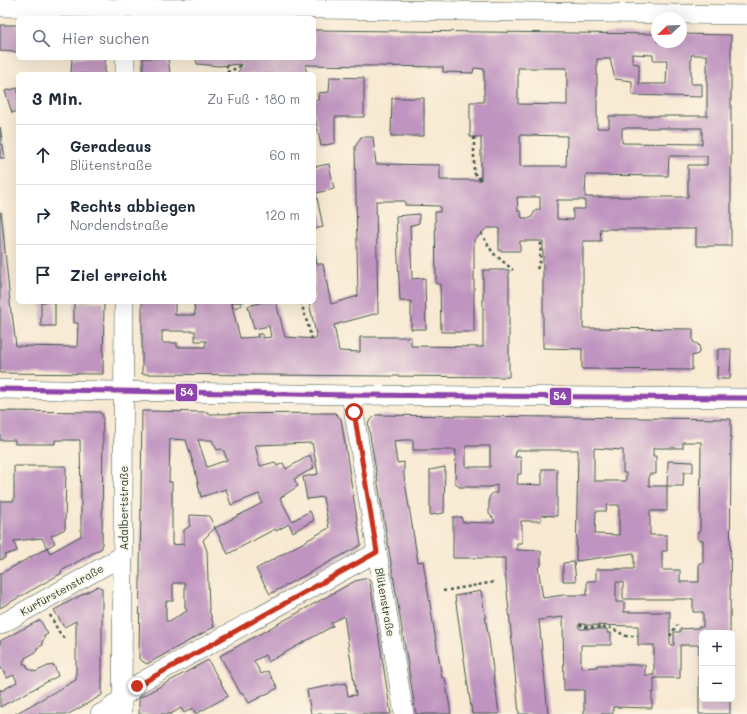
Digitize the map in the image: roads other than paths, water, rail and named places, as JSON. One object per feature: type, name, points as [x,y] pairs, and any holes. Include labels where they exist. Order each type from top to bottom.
[{"type":"street","points":[[0,7],[125,9],[242,8],[747,15]]},
{"type":"street","points":[[125,60],[125,72]]},
{"type":"street","name":"Adalbertstraße","points":[[122,706],[124,555],[124,304]]},
{"type":"street","points":[[0,389],[351,395],[747,398]]},
{"type":"street","name":"Blütenstraße","points":[[351,395],[404,714]]},
{"type":"street","points":[[100,714],[122,706],[141,682],[377,552]]},
{"type":"street","name":"Kurfürstenstraße","points":[[0,625],[124,555]]}]
